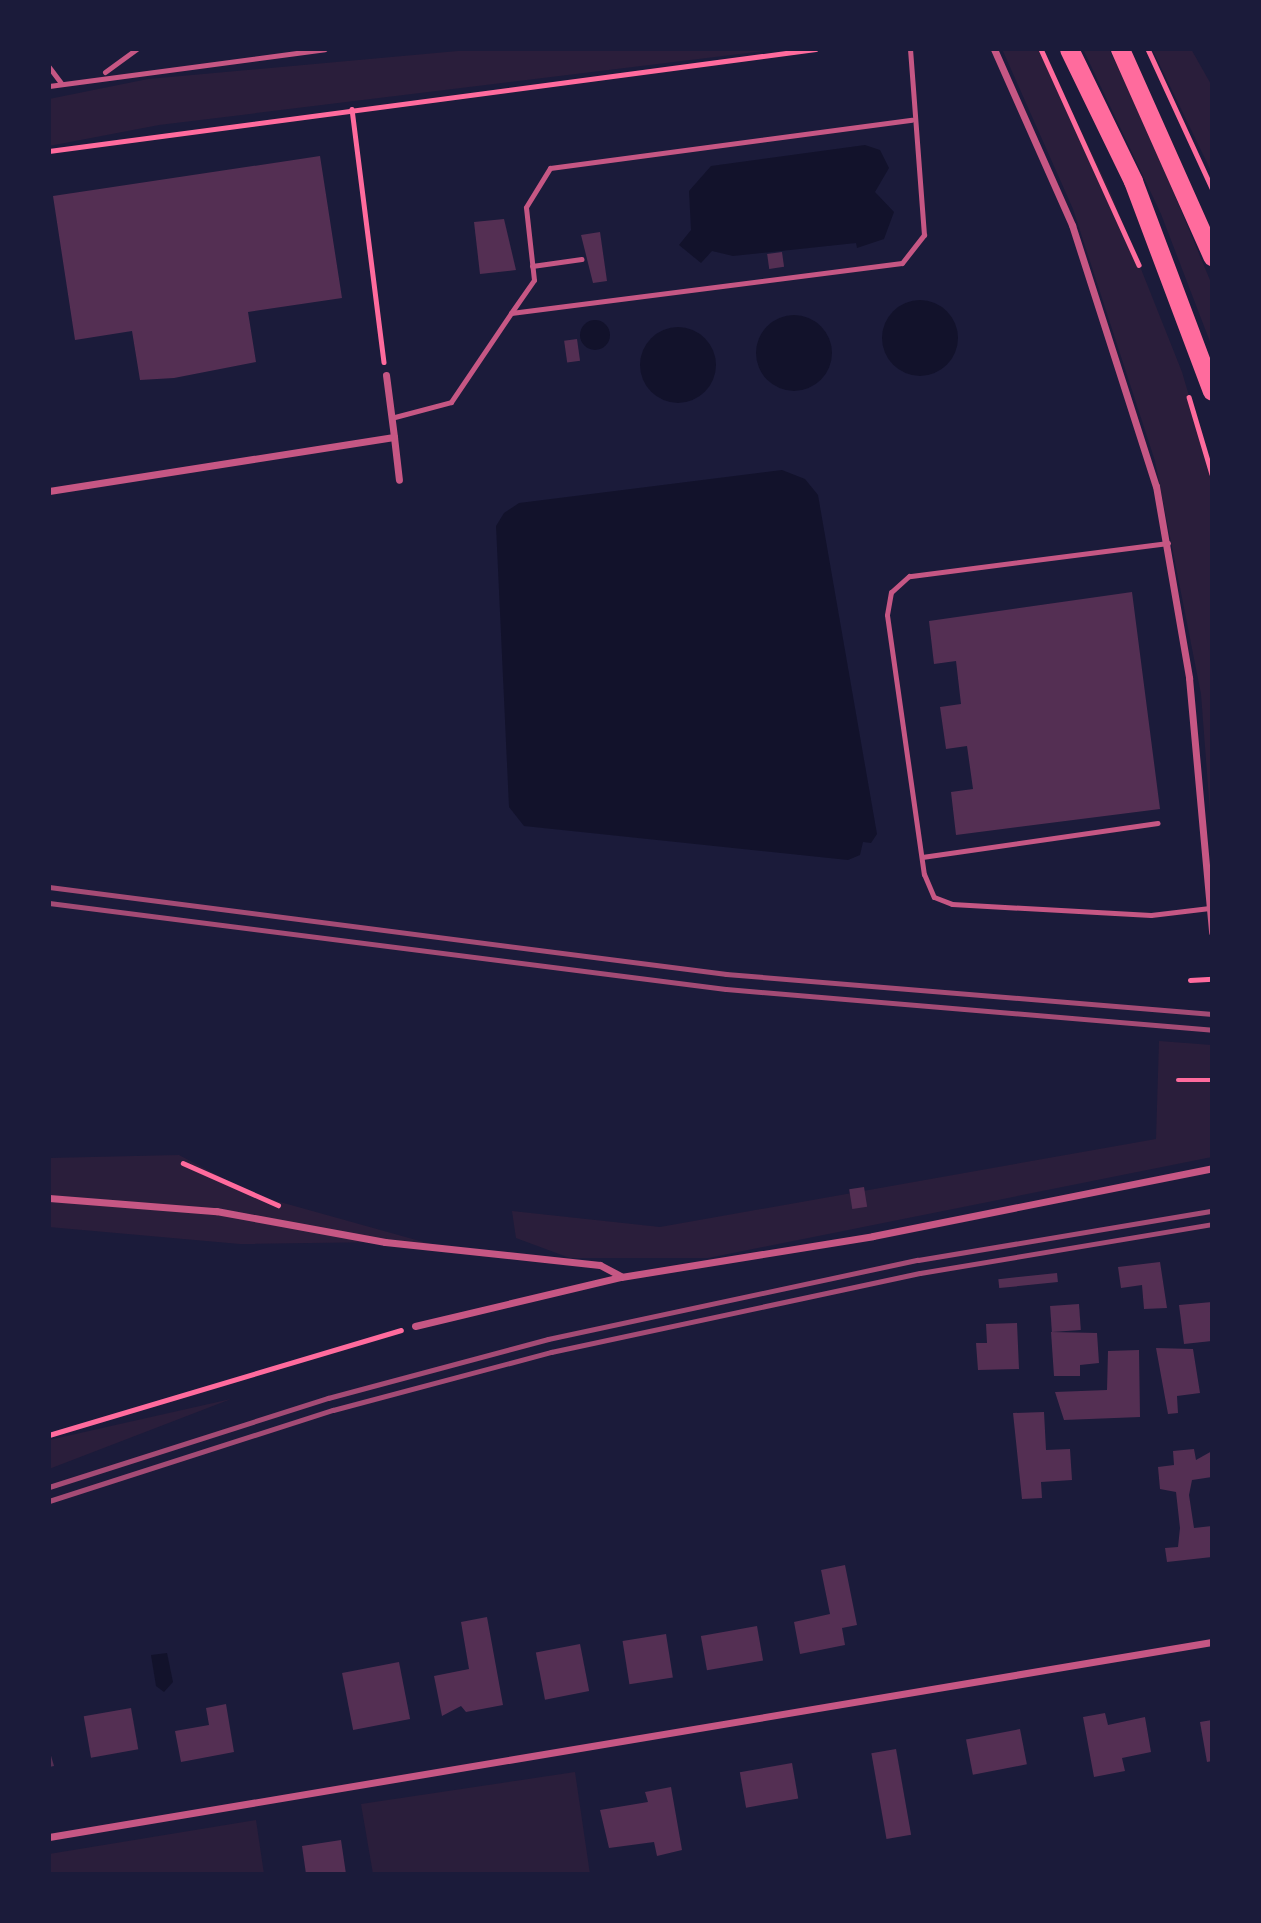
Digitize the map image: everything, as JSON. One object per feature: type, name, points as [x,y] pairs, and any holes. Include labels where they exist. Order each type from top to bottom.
[{"type":"highway","points":[[1069,49],[1133,181],[1212,391]]},
{"type":"highway","points":[[1120,49],[1212,256]]},
{"type":"street","points":[[994,49],[1073,225],[1134,408],[1168,543],[1189,678],[1212,932]]},
{"type":"street","points":[[386,375],[399,481]]},
{"type":"street","points":[[49,491],[394,437]]},
{"type":"street","points":[[415,1326],[621,1277],[873,1236],[1212,1168]]},
{"type":"street","points":[[49,1198],[216,1211],[384,1242],[600,1265],[621,1277]]},
{"type":"street","points":[[49,1837],[1212,1642]]},
{"type":"lane","points":[[103,74],[137,49]]},
{"type":"lane","points":[[49,86],[103,74],[326,49]]},
{"type":"lane","points":[[511,313],[902,263],[924,235],[912,120],[910,49]]},
{"type":"lane","points":[[49,67],[61,83]]},
{"type":"lane","points":[[391,418],[451,402],[534,280],[526,207],[538,184],[559,164],[912,120]]},
{"type":"lane","points":[[532,266],[582,259]]},
{"type":"lane","points":[[1168,543],[917,574],[896,584],[887,615],[928,888],[944,902],[1151,915],[1210,908]]},
{"type":"lane","points":[[922,857],[1158,823]]},
{"type":"path","points":[[49,151],[815,49]]},
{"type":"path","points":[[1041,49],[1141,269]]},
{"type":"path","points":[[1149,49],[1212,188]]},
{"type":"path","points":[[352,109],[386,375]]},
{"type":"path","points":[[1185,385],[1212,474]]},
{"type":"path","points":[[1189,980],[1212,979]]},
{"type":"path","points":[[1178,1080],[1212,1080]]},
{"type":"path","points":[[183,1163],[284,1208]]},
{"type":"path","points":[[49,1435],[415,1326]]},
{"type":"shaded area","points":[[480,49],[780,49],[159,125],[49,146],[49,99],[148,79]]},
{"type":"shaded area","points":[[1002,49],[1041,49],[1045,56],[1110,191],[1182,372],[1212,474],[1212,839],[1201,694],[1155,461],[1073,209]]},
{"type":"shaded area","points":[[1083,49],[1109,49],[1146,126],[1212,285],[1212,347],[1161,214]]},
{"type":"shaded area","points":[[1152,49],[1191,49],[1212,86],[1212,173]]},
{"type":"shaded area","points":[[865,145],[880,150],[889,168],[875,192],[894,212],[884,239],[857,248],[856,243],[733,256],[712,251],[701,263],[679,245],[691,230],[689,191],[711,166]]},
{"type":"shaded area","points":[[920,300],[934,303],[947,311],[955,324],[958,338],[955,352],[947,365],[934,373],[920,376],[906,373],[893,365],[885,352],[882,338],[885,324],[893,311],[906,303]]},
{"type":"shaded area","points":[[794,315],[808,318],[821,326],[829,339],[832,353],[829,367],[821,380],[808,388],[794,391],[780,388],[767,380],[759,367],[756,353],[759,339],[767,326],[780,318]]},
{"type":"shaded area","points":[[595,320],[606,324],[610,335],[606,346],[595,350],[584,346],[580,335],[584,324]]},
{"type":"shaded area","points":[[678,327],[692,330],[705,338],[713,351],[716,365],[713,379],[705,392],[692,400],[678,403],[664,400],[651,392],[643,379],[640,365],[643,351],[651,338],[664,330]]},
{"type":"shaded area","points":[[782,470],[805,479],[818,495],[877,834],[871,843],[863,842],[860,855],[848,860],[524,826],[509,807],[496,526],[504,513],[519,503]]},
{"type":"shaded area","points":[[1159,1041],[1212,1045],[1212,1157],[708,1258],[570,1258],[516,1238],[512,1211],[660,1227],[1156,1139]]},
{"type":"shaded area","points":[[179,1155],[255,1195],[452,1250],[385,1242],[240,1244],[49,1227],[49,1158]]},
{"type":"shaded area","points":[[231,1399],[49,1469],[49,1440]]},
{"type":"shaded area","points":[[167,1653],[173,1682],[164,1692],[156,1686],[151,1655]]},
{"type":"shaded area","points":[[575,1772],[590,1874],[373,1874],[361,1804]]},
{"type":"shaded area","points":[[256,1820],[264,1874],[49,1874],[49,1854]]},
{"type":"building","points":[[320,156],[342,298],[248,312],[256,362],[174,378],[140,380],[132,331],[75,340],[53,196]]},
{"type":"building","points":[[504,219],[516,270],[480,274],[474,222]]},
{"type":"building","points":[[600,232],[607,281],[593,283],[581,235]]},
{"type":"building","points":[[782,252],[784,267],[769,269],[767,254]]},
{"type":"building","points":[[577,339],[580,361],[567,363],[564,341]]},
{"type":"building","points":[[1132,592],[1160,809],[956,835],[951,792],[973,789],[967,746],[946,749],[940,707],[961,704],[956,661],[934,664],[929,621]]},
{"type":"building","points":[[864,1187],[867,1207],[852,1209],[849,1189]]},
{"type":"building","points":[[1160,1262],[1167,1308],[1144,1309],[1142,1285],[1121,1288],[1118,1267]]},
{"type":"building","points":[[1057,1273],[1058,1282],[999,1288],[998,1279]]},
{"type":"building","points":[[1212,1302],[1212,1341],[1184,1344],[1179,1305]]},
{"type":"building","points":[[1079,1304],[1081,1330],[1052,1332],[1050,1306]]},
{"type":"building","points":[[1017,1323],[1019,1369],[978,1370],[976,1343],[987,1343],[986,1324]]},
{"type":"building","points":[[1051,1332],[1097,1333],[1099,1363],[1080,1365],[1080,1376],[1054,1376]]},
{"type":"building","points":[[1156,1348],[1193,1349],[1200,1393],[1177,1396],[1178,1413],[1168,1414]]},
{"type":"building","points":[[1139,1350],[1140,1417],[1064,1420],[1055,1392],[1107,1390],[1108,1351]]},
{"type":"building","points":[[1044,1412],[1046,1450],[1070,1449],[1072,1480],[1041,1482],[1042,1498],[1022,1499],[1013,1413]]},
{"type":"building","points":[[1194,1449],[1196,1460],[1212,1451],[1212,1477],[1192,1480],[1189,1495],[1194,1528],[1212,1526],[1212,1557],[1167,1562],[1165,1548],[1178,1547],[1180,1528],[1176,1492],[1160,1489],[1158,1467],[1174,1465],[1173,1451]]},
{"type":"building","points":[[845,1565],[857,1625],[842,1628],[845,1645],[800,1654],[794,1622],[830,1614],[821,1570]]},
{"type":"building","points":[[487,1617],[503,1705],[466,1712],[461,1706],[442,1716],[434,1676],[469,1669],[461,1622]]},
{"type":"building","points":[[757,1626],[763,1660],[707,1670],[701,1636]]},
{"type":"building","points":[[666,1634],[673,1677],[629,1684],[623,1641]]},
{"type":"building","points":[[580,1644],[589,1691],[545,1700],[536,1653]]},
{"type":"building","points":[[399,1662],[410,1719],[353,1730],[342,1673]]},
{"type":"building","points":[[226,1704],[234,1752],[181,1762],[175,1731],[209,1725],[206,1708]]},
{"type":"building","points":[[131,1708],[138,1749],[91,1758],[84,1716]]},
{"type":"building","points":[[1105,1713],[1108,1725],[1145,1717],[1151,1752],[1122,1758],[1125,1771],[1094,1777],[1083,1717]]},
{"type":"building","points":[[1212,1720],[1212,1761],[1207,1762],[1200,1722]]},
{"type":"building","points":[[1020,1729],[1027,1764],[973,1775],[966,1739]]},
{"type":"building","points":[[49,1749],[54,1766],[49,1767]]},
{"type":"building","points":[[896,1749],[911,1835],[886,1839],[871,1753]]},
{"type":"building","points":[[792,1763],[798,1798],[746,1808],[740,1772]]},
{"type":"building","points":[[671,1787],[682,1850],[657,1856],[654,1842],[609,1848],[600,1810],[648,1802],[645,1792]]},
{"type":"building","points":[[341,1840],[346,1874],[306,1874],[302,1846]]},
{"type":"railway","points":[[49,887],[726,974],[1212,1014]]},
{"type":"railway","points":[[49,903],[726,989],[1212,1030]]},
{"type":"railway","points":[[49,1487],[328,1398],[548,1339],[918,1260],[1212,1211]]},
{"type":"railway","points":[[49,1501],[333,1410],[551,1352],[920,1273],[1212,1224]]}]
